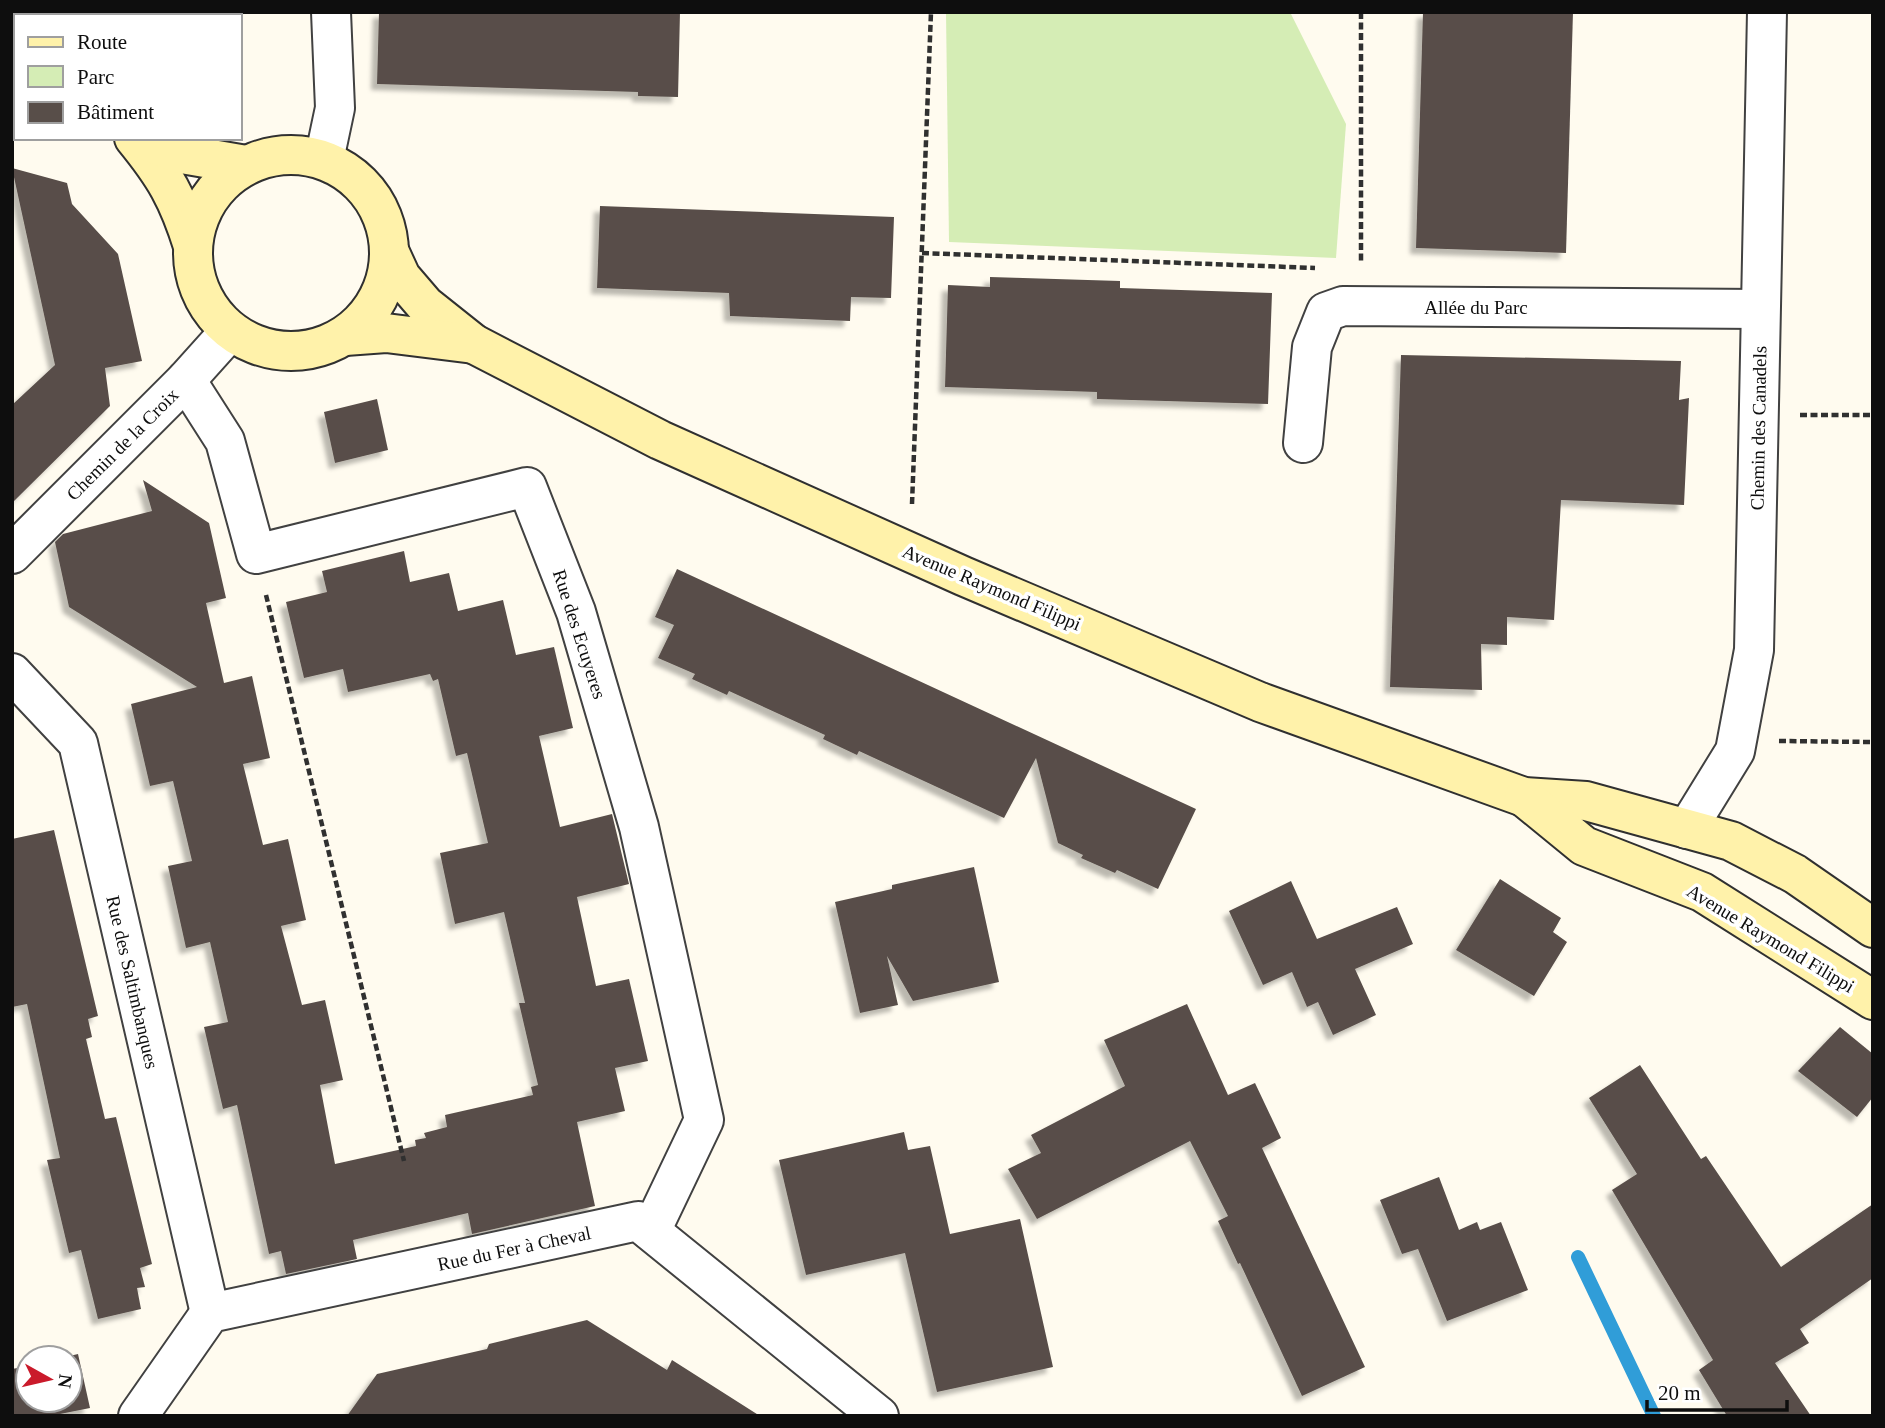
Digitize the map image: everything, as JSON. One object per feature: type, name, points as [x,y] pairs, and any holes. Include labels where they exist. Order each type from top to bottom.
[{"type":"main road","points":[[137,140],[162,173],[182,211],[193,246],[196,278],[208,307],[230,331],[256,346],[287,352],[317,349],[345,336],[369,314],[385,285],[390,253],[386,223],[372,195],[351,174],[324,160],[298,154],[271,156],[246,165],[219,186],[201,213],[193,246]]},
{"type":"main road","points":[[141,140],[176,153],[246,165]]},
{"type":"main road","name":"Avenue Raymond Filippi","points":[[390,253],[401,277],[425,305],[474,344],[660,440],[910,552],[1260,702],[1524,797],[1586,802],[1731,841],[1795,874],[1873,928]]},
{"type":"main road","name":"Avenue Raymond Filippi","points":[[345,336],[386,333],[474,344]]},
{"type":"main road","name":"Avenue Raymond Filippi","points":[[1524,797],[1584,846],[1702,892],[1873,999]]},
{"type":"street","points":[[324,160],[335,108],[331,12]]},
{"type":"street","name":"Chemin des Canadels","points":[[1687,829],[1735,751],[1754,650],[1766,12]]},
{"type":"street","name":"Allée du Parc","points":[[1303,443],[1312,347],[1326,312],[1343,306],[1760,309]]},
{"type":"street","name":"Chemin de la Croix","points":[[12,554],[186,380],[230,331]]},
{"type":"street","points":[[186,380],[225,441],[256,554]]},
{"type":"street","name":"Rue des Ecuyeres","points":[[256,554],[527,487],[576,612],[639,827],[704,1119],[651,1231]]},
{"type":"street","name":"Rue des Saltimbanques","points":[[12,673],[78,743],[210,1313]]},
{"type":"street","name":"Rue du Fer à Cheval","points":[[210,1313],[638,1221],[879,1416]]},
{"type":"street","points":[[138,1416],[210,1313]]},
{"type":"path","points":[[910,552],[931,12]]},
{"type":"path","points":[[1361,12],[1361,306]]},
{"type":"path","points":[[922,253],[1320,268]]},
{"type":"path","points":[[1759,416],[1873,415]]},
{"type":"path","points":[[256,554],[404,1161]]},
{"type":"path","points":[[1737,740],[1873,742]]},
{"type":"green space","points":[[946,12],[1290,12],[1346,124],[1336,258],[949,242]]},
{"type":"building","points":[[379,12],[680,12],[678,97],[638,96],[638,92],[377,84]]},
{"type":"building","points":[[1423,12],[1573,12],[1566,253],[1416,248]]},
{"type":"building","points":[[12,168],[67,183],[72,204],[118,254],[142,361],[105,368],[110,406],[12,503],[12,405],[55,365]]},
{"type":"building","points":[[600,206],[894,217],[891,298],[851,297],[850,321],[730,316],[729,293],[597,288]]},
{"type":"building","points":[[990,277],[1120,281],[1120,288],[1272,293],[1268,404],[1097,399],[1097,392],[945,387],[948,285],[990,287]]},
{"type":"building","points":[[1401,355],[1681,361],[1679,400],[1689,398],[1684,505],[1561,500],[1554,620],[1507,617],[1507,645],[1481,644],[1482,690],[1390,687]]},
{"type":"building","points":[[377,399],[388,450],[335,463],[324,412]]},
{"type":"building","points":[[143,480],[209,523],[226,598],[206,603],[224,683],[252,676],[270,758],[243,764],[263,845],[288,839],[306,920],[281,926],[302,1005],[325,1000],[343,1080],[320,1085],[335,1164],[416,1146],[415,1140],[426,1138],[424,1133],[447,1127],[445,1115],[533,1095],[531,1087],[538,1085],[519,1003],[525,1003],[504,912],[455,924],[440,853],[488,843],[467,753],[456,756],[438,679],[433,681],[430,674],[348,692],[343,669],[304,678],[286,602],[327,592],[322,571],[404,551],[410,582],[449,573],[458,611],[503,600],[516,655],[554,647],[573,728],[539,736],[560,827],[612,814],[629,884],[577,897],[596,986],[629,979],[648,1061],[615,1068],[625,1111],[577,1122],[595,1206],[472,1234],[468,1213],[353,1240],[357,1259],[286,1274],[281,1251],[269,1254],[237,1105],[223,1109],[204,1027],[228,1022],[210,942],[186,948],[168,866],[192,861],[173,781],[150,786],[131,704],[197,687],[69,607],[55,542],[63,534],[152,511]]},
{"type":"building","points":[[677,569],[1196,809],[1158,889],[1117,870],[1115,873],[1081,858],[1083,855],[1058,843],[1036,758],[1004,818],[859,751],[857,755],[823,739],[825,735],[729,691],[727,695],[692,679],[695,674],[658,658],[674,625],[655,617]]},
{"type":"building","points":[[54,830],[98,1016],[88,1019],[92,1037],[86,1039],[105,1119],[116,1117],[152,1264],[140,1268],[145,1287],[137,1288],[141,1309],[98,1319],[81,1250],[69,1253],[47,1160],[60,1158],[27,1004],[12,1007],[12,839]]},
{"type":"building","points":[[974,867],[999,982],[913,1001],[887,956],[898,1005],[860,1013],[835,902],[892,889],[892,885]]},
{"type":"building","points":[[1500,879],[1561,918],[1553,932],[1567,942],[1534,996],[1456,950]]},
{"type":"building","points":[[1291,881],[1317,939],[1397,907],[1413,944],[1355,969],[1376,1015],[1333,1035],[1318,1002],[1307,1007],[1292,972],[1263,985],[1229,911]]},
{"type":"building","points":[[1187,1004],[1228,1095],[1255,1083],[1281,1138],[1262,1148],[1365,1367],[1302,1396],[1218,1221],[1228,1216],[1190,1141],[1037,1219],[1008,1169],[1041,1153],[1031,1135],[1125,1086],[1104,1040]]},
{"type":"building","points":[[1840,1027],[1873,1054],[1873,1097],[1857,1117],[1798,1071]]},
{"type":"building","points":[[1640,1065],[1701,1159],[1706,1156],[1781,1267],[1873,1204],[1873,1278],[1800,1329],[1809,1343],[1775,1363],[1811,1416],[1727,1416],[1699,1370],[1713,1360],[1612,1190],[1637,1174],[1589,1098]]},
{"type":"building","points":[[904,1132],[908,1150],[930,1146],[950,1234],[1020,1219],[1053,1367],[937,1392],[905,1253],[806,1275],[779,1160]]},
{"type":"building","points":[[1439,1177],[1459,1230],[1477,1222],[1480,1230],[1501,1222],[1528,1290],[1447,1321],[1418,1249],[1402,1254],[1380,1200]]},
{"type":"building","points":[[587,1320],[667,1370],[672,1360],[760,1416],[347,1416],[377,1374],[487,1349],[489,1344]]},
{"type":"building","points":[[12,1369],[14,1414],[60,1414],[12,1416]]},
{"type":"building","points":[[84,1381],[90,1408],[84,1409]]},
{"type":"waterway","points":[[1578,1257],[1654,1416]]}]
